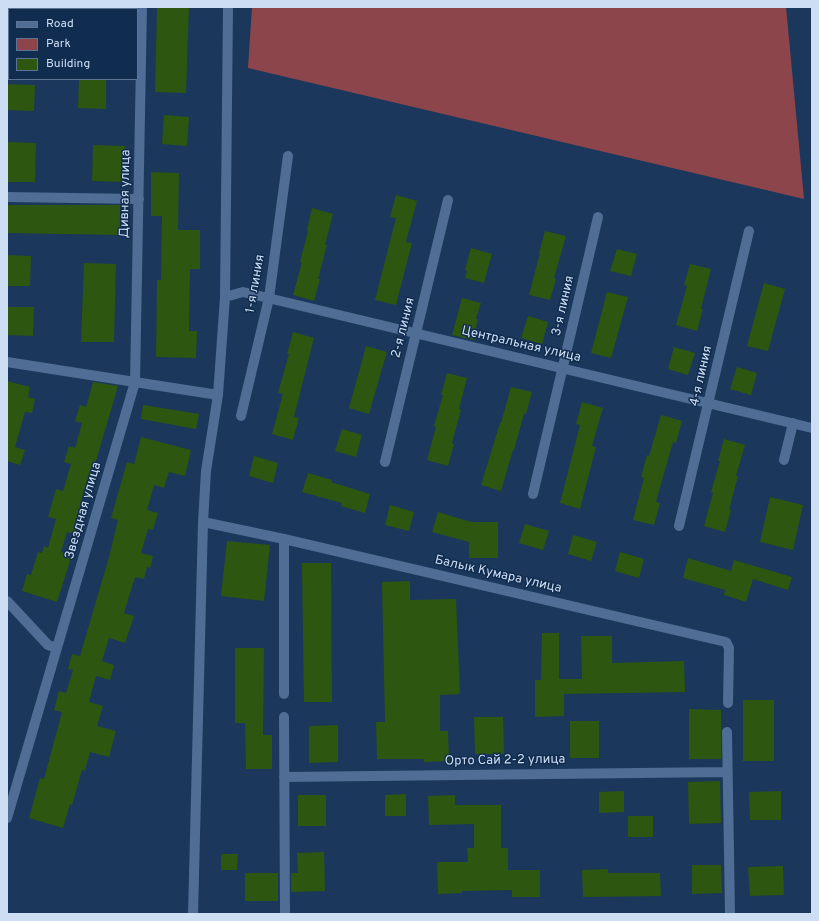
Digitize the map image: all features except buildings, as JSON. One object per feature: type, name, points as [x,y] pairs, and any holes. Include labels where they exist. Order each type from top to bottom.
[{"type":"street","name":"Дивная улица","points":[[135,382],[142,7]]},
{"type":"street","points":[[193,914],[206,471],[218,395],[224,297],[228,7]]},
{"type":"street","name":"1-я линия","points":[[240,416],[269,298],[288,156]]},
{"type":"street","points":[[7,197],[139,199]]},
{"type":"street","name":"2-я линия","points":[[385,462],[448,200]]},
{"type":"street","name":"3-я линия","points":[[533,494],[564,368],[598,218]]},
{"type":"street","name":"4-я линия","points":[[679,526],[749,231]]},
{"type":"street","name":"Центральная улица","points":[[224,297],[243,292],[709,402],[812,428]]},
{"type":"street","points":[[7,362],[218,395]]},
{"type":"street","name":"Звездная улица","points":[[7,818],[135,382]]},
{"type":"street","points":[[784,460],[793,423]]},
{"type":"street","name":"Балык Кумара улица","points":[[204,522],[284,539],[726,642],[728,648],[728,703]]},
{"type":"street","points":[[284,539],[284,694]]},
{"type":"street","points":[[7,601],[48,645],[58,648]]},
{"type":"street","points":[[284,717],[285,914]]},
{"type":"street","points":[[727,732],[730,914]]},
{"type":"street","name":"Орто Сай 2-2 улица","points":[[284,777],[727,772]]},
{"type":"green space","points":[[252,7],[786,7],[804,199],[248,68]]}]
